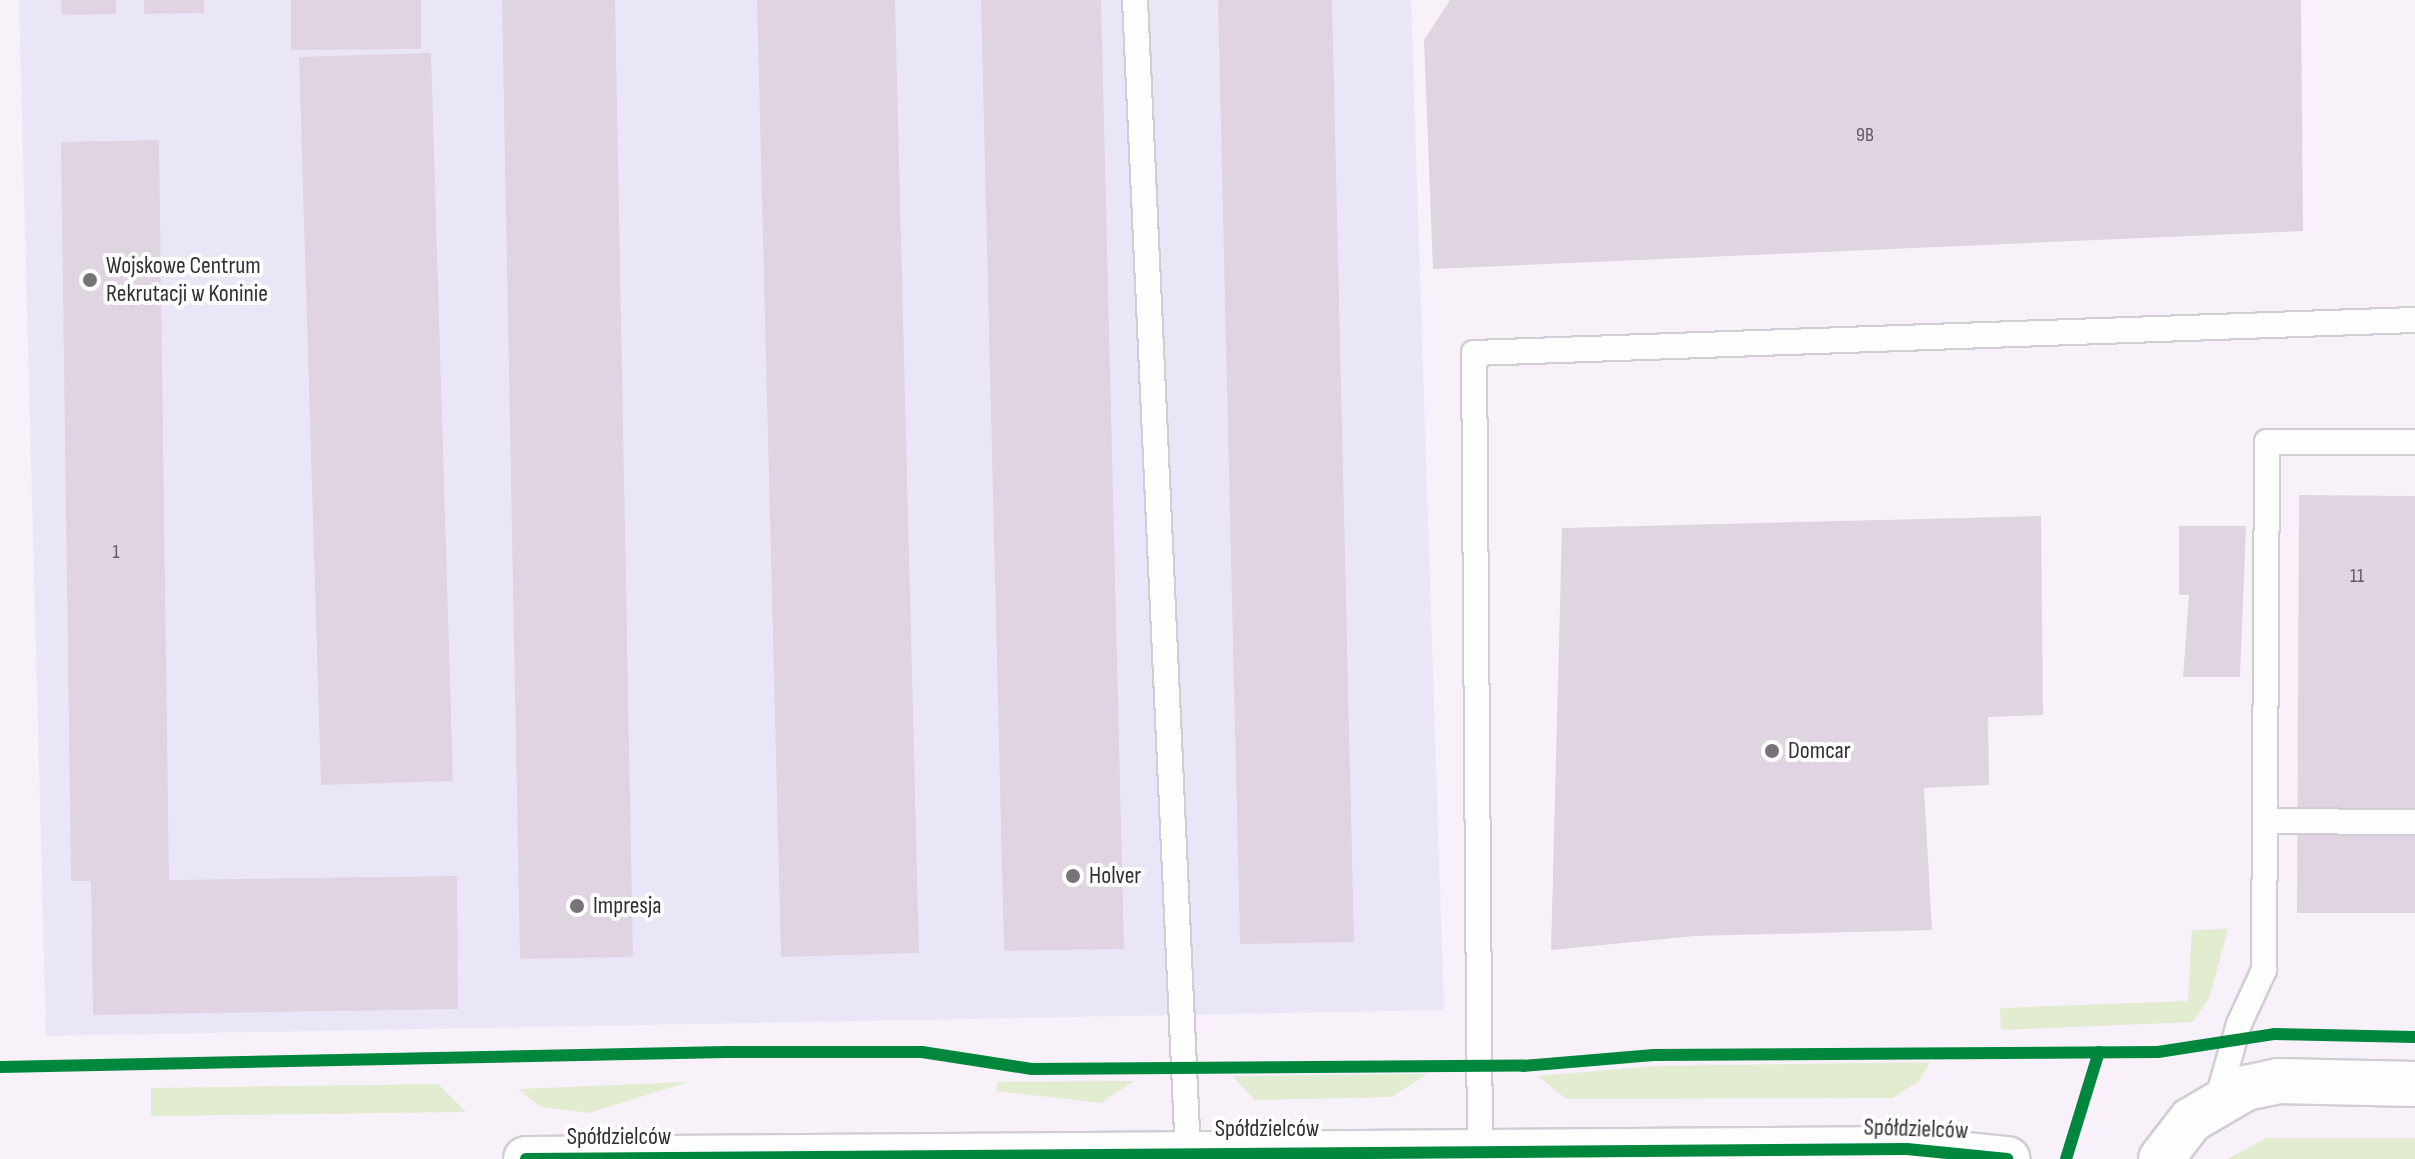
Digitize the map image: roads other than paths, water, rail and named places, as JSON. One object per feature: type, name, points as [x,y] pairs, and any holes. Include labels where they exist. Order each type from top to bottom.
[{"type":"street","points":[[2161,1159],[2191,1120],[2217,1101],[2278,1081],[2415,1084]]},
{"type":"street","name":"Spółdzielców","points":[[526,1159],[1907,1149],[2008,1159]]},
{"type":"lane","points":[[1135,0],[1188,1152]]},
{"type":"lane","points":[[1480,1150],[1474,353],[2415,320]]},
{"type":"lane","points":[[2217,1101],[2239,1024],[2264,970],[2267,442],[2415,442]]},
{"type":"lane","points":[[2265,821],[2415,822]]},
{"type":"place","name":"Wojskowe Centrum Rekrutacji w Koninie","points":[[90,280]]},
{"type":"place","name":"Domcar","points":[[1772,751]]},
{"type":"place","name":"Holver","points":[[1073,876]]},
{"type":"place","name":"Impresja","points":[[577,906]]}]
